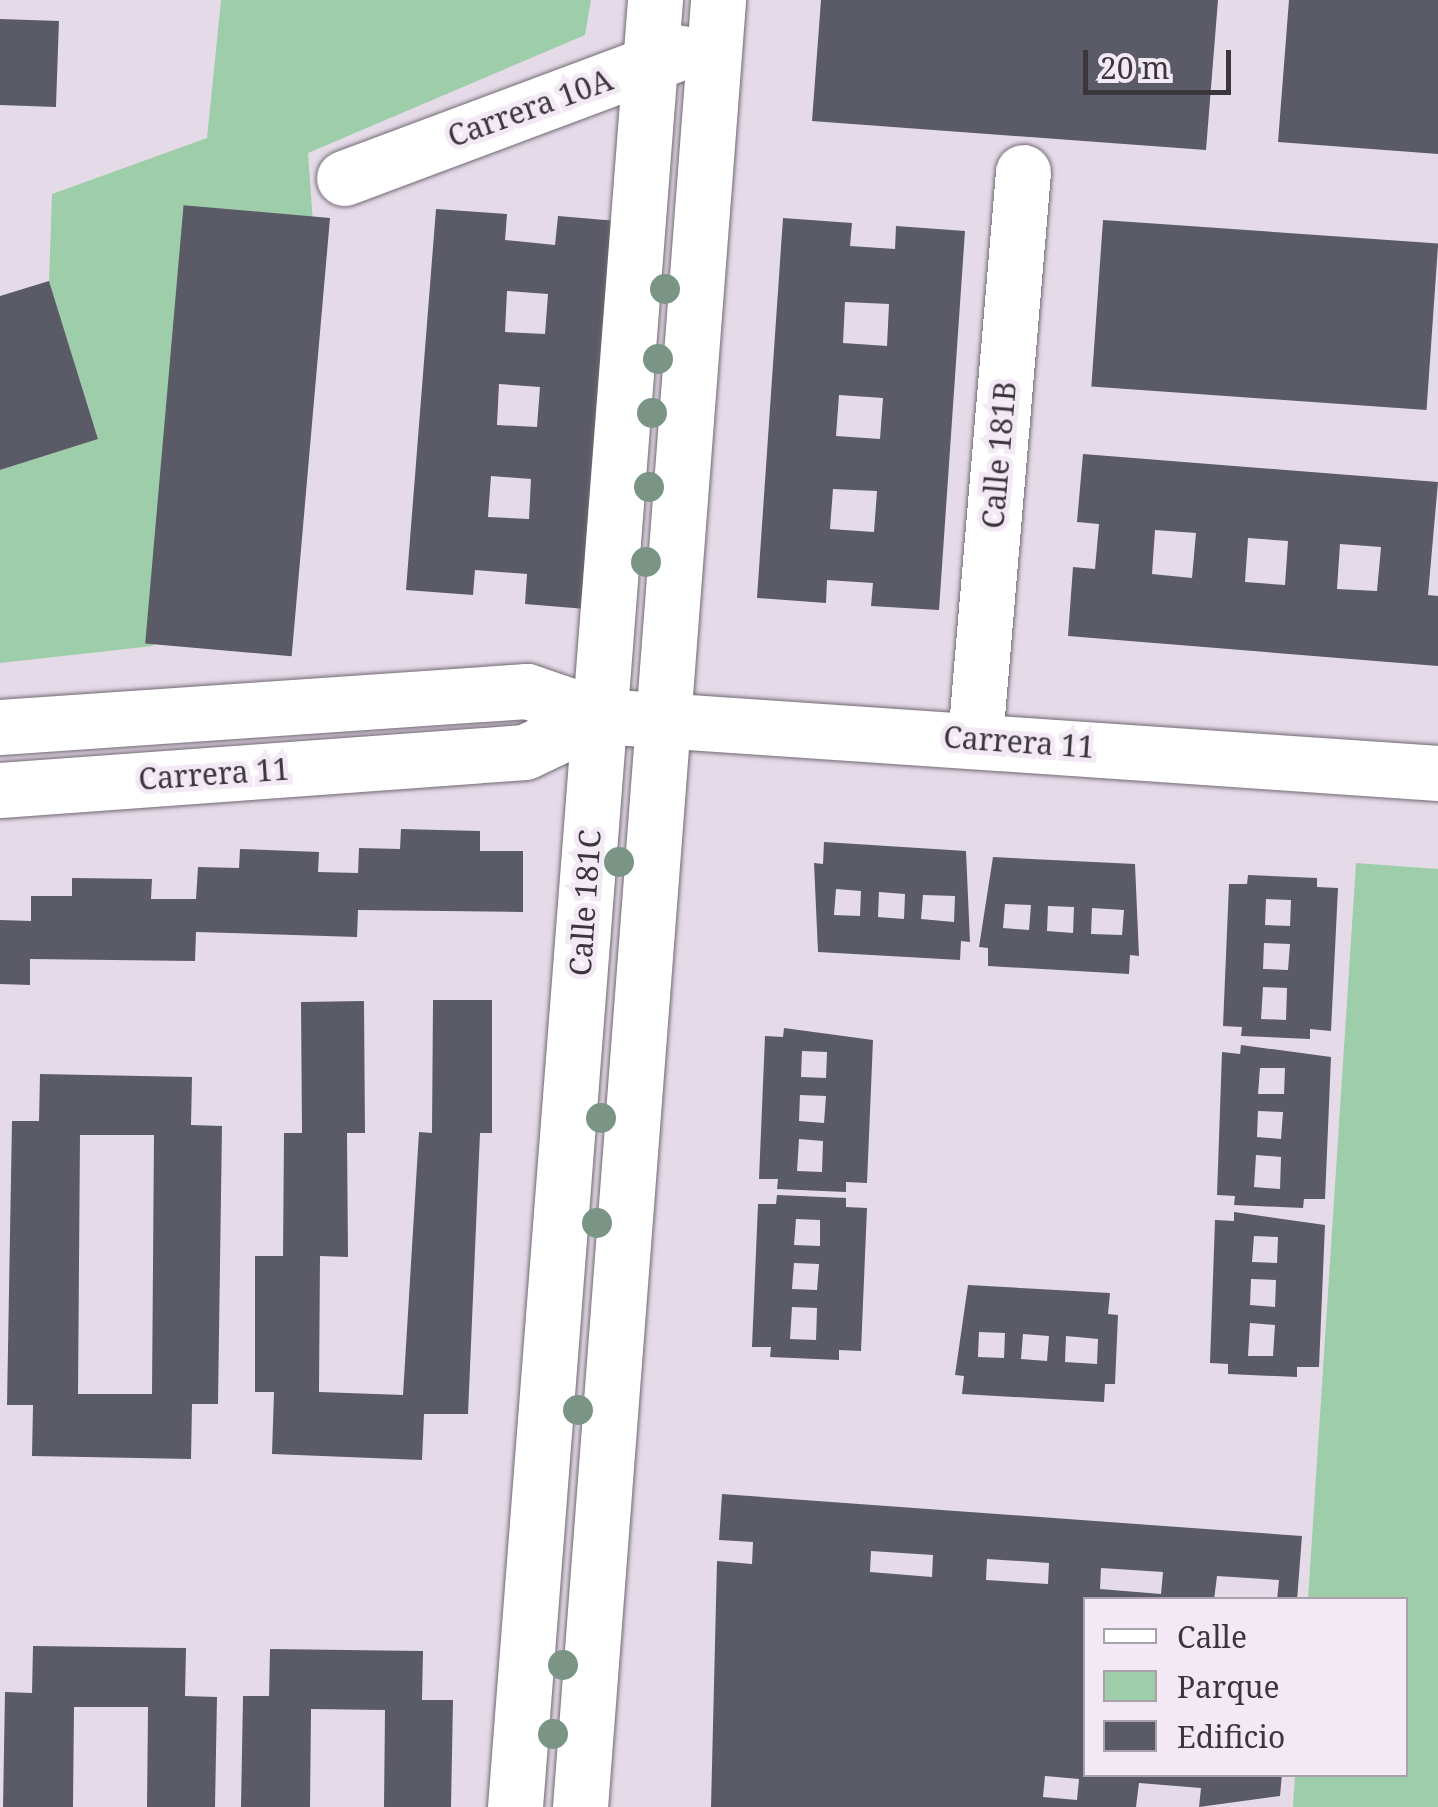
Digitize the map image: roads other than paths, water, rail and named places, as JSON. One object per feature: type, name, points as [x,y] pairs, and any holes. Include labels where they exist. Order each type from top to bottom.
[{"type":"street","name":"Calle 181C","points":[[516,1807],[655,0]]},
{"type":"street","name":"Carrera 10A","points":[[344,178],[650,64],[716,20]]},
{"type":"street","points":[[580,1807],[716,20]]},
{"type":"street","name":"Calle 181B","points":[[975,739],[1023,172]]},
{"type":"street","name":"Carrera 11","points":[[0,728],[527,690],[600,716],[664,714],[1438,774]]},
{"type":"street","name":"Carrera 11","points":[[0,790],[526,752],[600,716]]}]
